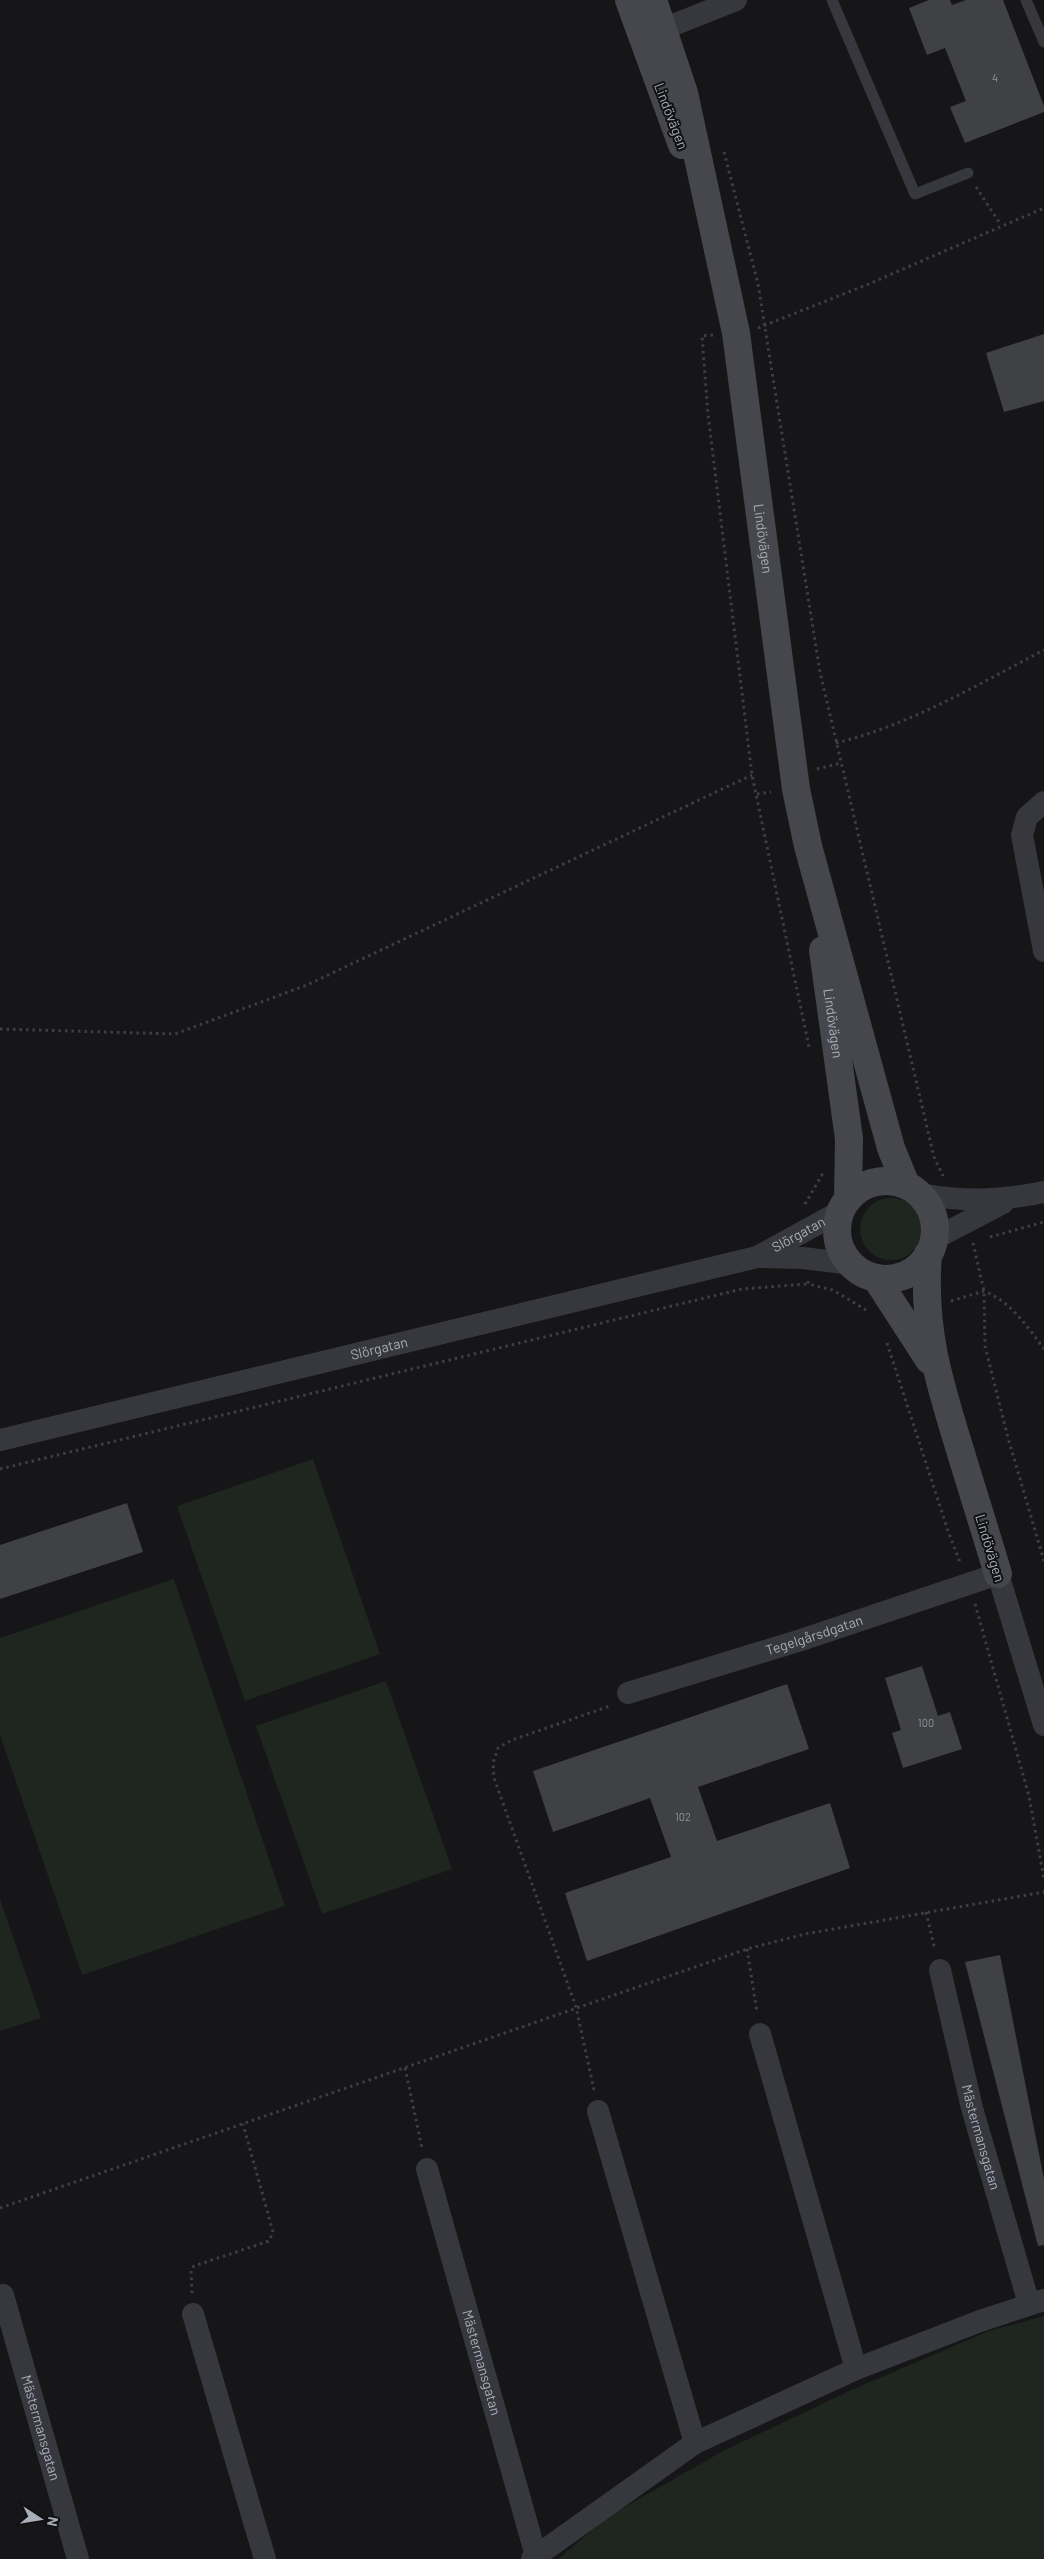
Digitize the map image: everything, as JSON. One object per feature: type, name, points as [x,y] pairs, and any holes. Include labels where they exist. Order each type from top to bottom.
[{"type":"main road","name":"Lindövägen","points":[[629,0],[653,33],[684,93],[736,333],[796,789],[808,846],[891,1148],[913,1189]]},
{"type":"main road","name":"Lindövägen","points":[[653,0],[653,33]]},
{"type":"main road","name":"Lindövägen","points":[[808,846],[850,1138],[844,1205]]},
{"type":"main road","points":[[890,1181],[913,1189],[930,1207],[935,1223],[931,1247],[918,1267],[904,1275],[876,1278],[863,1273],[851,1264],[843,1252],[838,1238],[838,1225],[844,1205],[860,1188],[874,1182],[890,1181]]},
{"type":"main road","name":"Lindövägen","points":[[931,1247],[926,1309],[935,1370],[998,1574]]},
{"type":"main road","name":"Lindövägen","points":[[876,1278],[935,1370]]},
{"type":"street","points":[[653,33],[736,0]]},
{"type":"street","points":[[1044,802],[1027,817],[1022,835],[1044,951]]},
{"type":"street","points":[[913,1189],[968,1221]]},
{"type":"street","points":[[931,1247],[968,1221],[1013,1198],[1044,1192]]},
{"type":"street","name":"Slörgatan","points":[[757,1257],[844,1205]]},
{"type":"street","name":"Slörgatan","points":[[0,1440],[252,1381],[757,1257],[804,1258],[851,1264]]},
{"type":"street","name":"Tegelgårsdgatan","points":[[628,1693],[802,1640],[998,1574]]},
{"type":"street","name":"Lindövägen","points":[[998,1574],[1044,1725]]},
{"type":"street","name":"Mästermansgatan","points":[[426,2169],[534,2558],[695,2443],[856,2369],[1037,2302],[972,2108],[940,1970]]},
{"type":"street","points":[[760,2034],[856,2369]]},
{"type":"street","points":[[598,2111],[695,2443]]},
{"type":"street","name":"Mästermansgatan","points":[[3,2295],[78,2559]]},
{"type":"street","points":[[193,2314],[265,2559]]},
{"type":"lane","points":[[832,0],[915,194],[968,173]]},
{"type":"lane","points":[[1026,0],[1044,42]]},
{"type":"path","points":[[723,150],[758,284],[820,672],[836,743],[934,1157],[946,1181],[958,1182],[968,1221],[984,1291],[986,1346],[1008,1438],[1044,1560]]},
{"type":"path","points":[[968,173],[1002,225]]},
{"type":"path","points":[[836,743],[860,737],[931,710],[1044,650]]},
{"type":"path","points":[[0,1028],[175,1034],[308,985],[752,775]]},
{"type":"path","points":[[968,1221],[1044,1222]]},
{"type":"path","points":[[0,1469],[742,1289],[808,1284]]},
{"type":"path","points":[[926,1309],[984,1291],[998,1297],[1017,1314],[1044,1349]]},
{"type":"path","points":[[598,2111],[576,2007],[494,1778],[493,1763],[498,1748],[512,1740],[620,1702],[628,1693]]},
{"type":"path","points":[[0,2208],[747,1949],[805,1934],[1044,1892]]},
{"type":"path","points":[[926,1912],[940,1970]]},
{"type":"path","points":[[747,1949],[760,2034]]},
{"type":"path","points":[[405,2068],[426,2169]]},
{"type":"path","points":[[193,2314],[191,2270],[194,2266],[263,2244],[269,2241],[273,2232],[243,2124]]},
{"type":"shaded area","points":[[891,1198],[903,1201],[913,1207],[919,1217],[922,1229],[919,1241],[913,1251],[903,1257],[891,1260],[879,1257],[869,1251],[863,1241],[860,1229],[863,1217],[869,1207],[879,1201]]},
{"type":"shaded area","points":[[313,1459],[380,1654],[245,1701],[177,1506]]},
{"type":"shaded area","points":[[174,1579],[285,1906],[82,1975],[0,1735],[0,1638]]},
{"type":"shaded area","points":[[386,1681],[452,1869],[322,1914],[256,1726]]},
{"type":"shaded area","points":[[0,1899],[41,2018],[0,2031]]},
{"type":"shaded area","points":[[1044,2316],[1044,2559],[558,2559],[609,2516],[723,2451],[856,2388],[989,2331]]},
{"type":"building","points":[[929,0],[950,0],[952,5],[966,0],[1003,0],[1044,106],[1044,112],[965,143],[950,107],[966,101],[945,48],[927,55],[909,8]]},
{"type":"building","points":[[1044,334],[1044,401],[1004,412],[986,353]]},
{"type":"building","points":[[127,1503],[143,1552],[0,1599],[0,1545]]},
{"type":"building","points":[[922,1666],[938,1716],[950,1712],[962,1749],[903,1768],[892,1733],[901,1730],[885,1678]]},
{"type":"building","points":[[787,1684],[809,1749],[698,1787],[717,1841],[830,1803],[850,1868],[587,1961],[565,1893],[671,1857],[650,1798],[553,1832],[533,1771]]},
{"type":"building","points":[[1000,1955],[1044,2179],[1044,2245],[1038,2246],[965,1962]]}]
